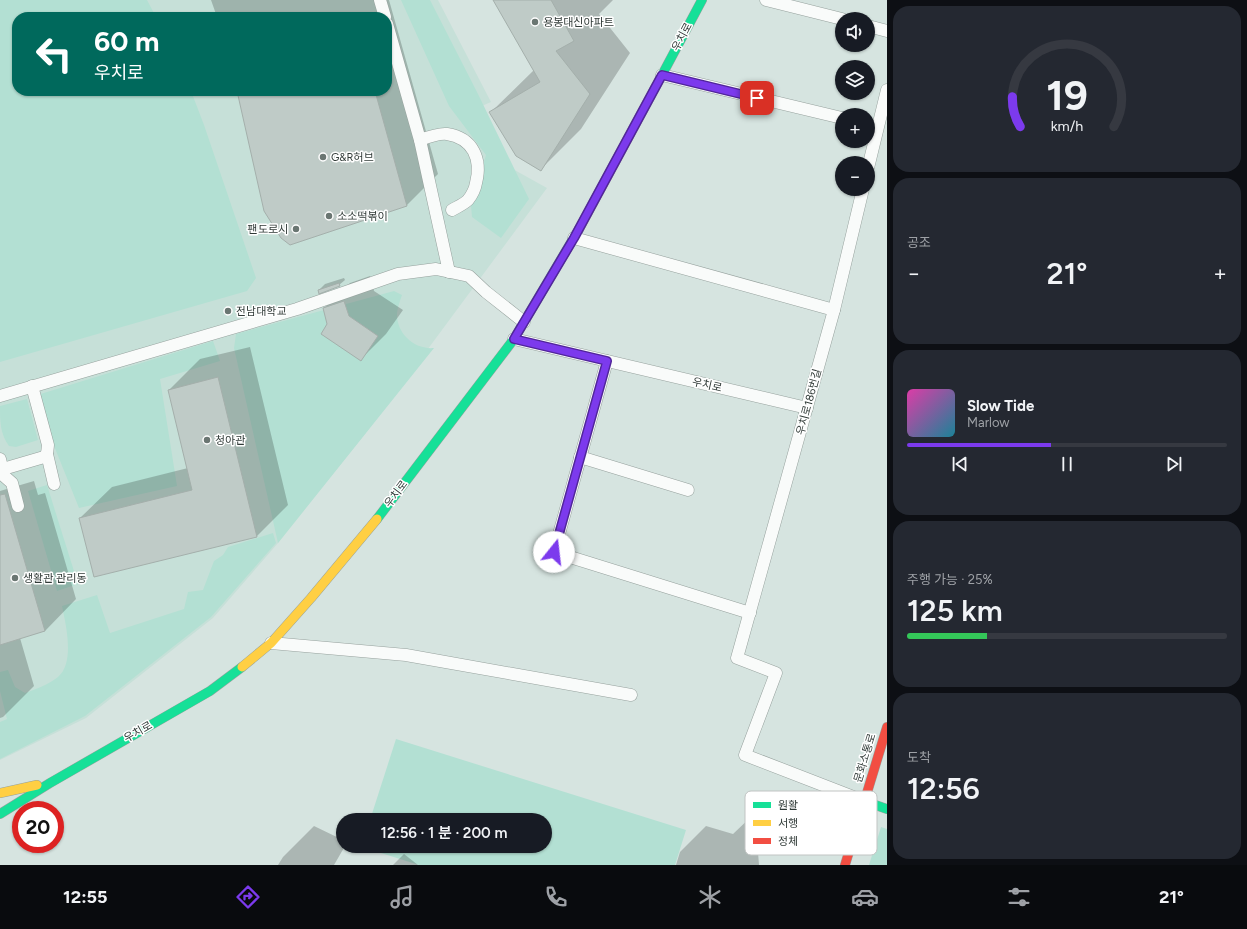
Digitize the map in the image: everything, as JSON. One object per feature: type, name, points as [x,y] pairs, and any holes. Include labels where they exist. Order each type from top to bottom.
[{"type":"main road","name":"우치로","points":[[0,814],[50,783],[210,691],[238,671],[271,643],[311,598],[365,534],[514,339],[574,238],[702,0]]},
{"type":"main road","name":"문화소통로","points":[[867,791],[887,727]]},
{"type":"main road","points":[[0,793],[50,783]]},
{"type":"main road","points":[[877,805],[887,809]]},
{"type":"main road","name":"문화소통로","points":[[845,865],[848,855]]},
{"type":"lane","points":[[380,0],[384,12]]},
{"type":"lane","points":[[766,0],[835,17]]},
{"type":"lane","points":[[875,28],[887,31]]},
{"type":"lane","points":[[392,42],[420,140],[449,272]]},
{"type":"lane","points":[[662,75],[835,116]]},
{"type":"lane","points":[[875,121],[887,90]]},
{"type":"lane","points":[[420,140],[445,134],[459,137],[471,146],[477,159],[478,173],[475,189],[468,200],[452,210]]},
{"type":"lane","name":"우치로186번길","points":[[840,791],[745,755],[776,673],[737,658],[834,310],[861,196]]},
{"type":"lane","points":[[574,238],[834,310]]},
{"type":"lane","points":[[0,396],[297,309],[398,274],[436,269],[469,276],[486,292],[524,322]]},
{"type":"lane","name":"우치로","points":[[514,339],[807,408]]},
{"type":"lane","points":[[607,361],[554,552],[750,613]]},
{"type":"lane","points":[[32,386],[48,444],[47,454],[54,484]]},
{"type":"lane","points":[[18,506],[12,483],[2,472],[44,457],[47,454]]},
{"type":"lane","points":[[580,456],[688,490]]},
{"type":"lane","points":[[271,643],[406,655],[631,695]]},
{"type":"shaded area","name":"전남대학교","points":[[0,0],[438,0],[491,102],[477,108],[511,168],[547,188],[365,434],[278,543],[213,618],[86,718],[0,760]]},
{"type":"green space","points":[[0,0],[147,0],[153,12],[12,12],[12,96],[193,96],[256,278],[247,291],[0,362]]},
{"type":"green space","points":[[401,0],[430,0],[529,199],[501,238],[472,217],[471,206],[486,155],[449,106]]},
{"type":"green space","points":[[394,291],[402,295],[398,306],[397,320],[403,333],[413,343],[427,348],[434,348],[278,543],[234,348],[236,334]]},
{"type":"green space","points":[[213,341],[220,361],[160,379],[177,486],[79,508],[34,396]]},
{"type":"green space","points":[[27,399],[38,440],[16,447],[9,446],[2,432],[0,422],[0,406]]},
{"type":"green space","points":[[47,485],[78,584],[57,591],[28,491]]},
{"type":"green space","points":[[273,533],[276,543],[211,617],[85,716],[0,759],[0,722],[7,719],[0,691],[0,672],[8,670],[15,687],[25,693],[46,685],[58,677],[63,671],[68,653],[67,633],[62,606],[97,595],[110,633],[184,609],[188,592],[203,590],[214,561],[223,555],[228,547]]},
{"type":"green space","points":[[396,739],[686,830],[675,865],[419,865],[381,853],[552,853],[552,813],[372,813]]},
{"type":"green space","points":[[881,827],[887,829],[887,865],[869,865],[872,855],[877,855],[877,840]]},
{"type":"building","points":[[493,0],[551,0],[574,41],[556,51],[590,94],[541,171],[516,156],[489,112],[540,82]]},
{"type":"building","name":"G&R허브","points":[[238,96],[376,96],[407,206],[290,245],[281,238],[264,211]]},
{"type":"building","points":[[339,283],[340,286],[319,294],[318,290]]},
{"type":"building","points":[[344,301],[349,316],[378,336],[361,361],[321,334],[327,324],[323,308]]},
{"type":"building","name":"청아관","points":[[218,377],[257,537],[94,577],[79,518],[192,490],[168,390]]},
{"type":"building","name":"생활관 관리동","points":[[5,494],[45,631],[0,645],[0,495]]},
{"type":"traffic: fast","points":[[662,75],[702,0]]},
{"type":"traffic: fast","points":[[377,519],[514,339],[579,229]]},
{"type":"traffic: fast","points":[[0,814],[50,783],[210,691],[242,667]]},
{"type":"traffic: fast","points":[[877,806],[887,809]]},
{"type":"traffic: slow","points":[[579,229],[662,75]]},
{"type":"traffic: slow","points":[[242,667],[271,643],[377,519]]},
{"type":"traffic: slow","points":[[0,793],[37,785]]},
{"type":"traffic: jam","points":[[868,791],[887,727]]},
{"type":"traffic: jam","points":[[845,865],[848,855]]},
{"type":"place","name":"용봉대신아파트","points":[[535,22]]},
{"type":"place","name":"G&R허브","points":[[323,157]]},
{"type":"place","name":"소소떡볶이","points":[[329,216]]},
{"type":"place","name":"팬도로시","points":[[296,229]]},
{"type":"place","name":"전남대학교","points":[[228,311]]},
{"type":"place","name":"청아관","points":[[207,440]]},
{"type":"place","name":"생활관 관리동","points":[[15,578]]},
{"type":"route","points":[[554,552],[607,361],[514,339],[574,238],[662,75],[757,98]]}]
